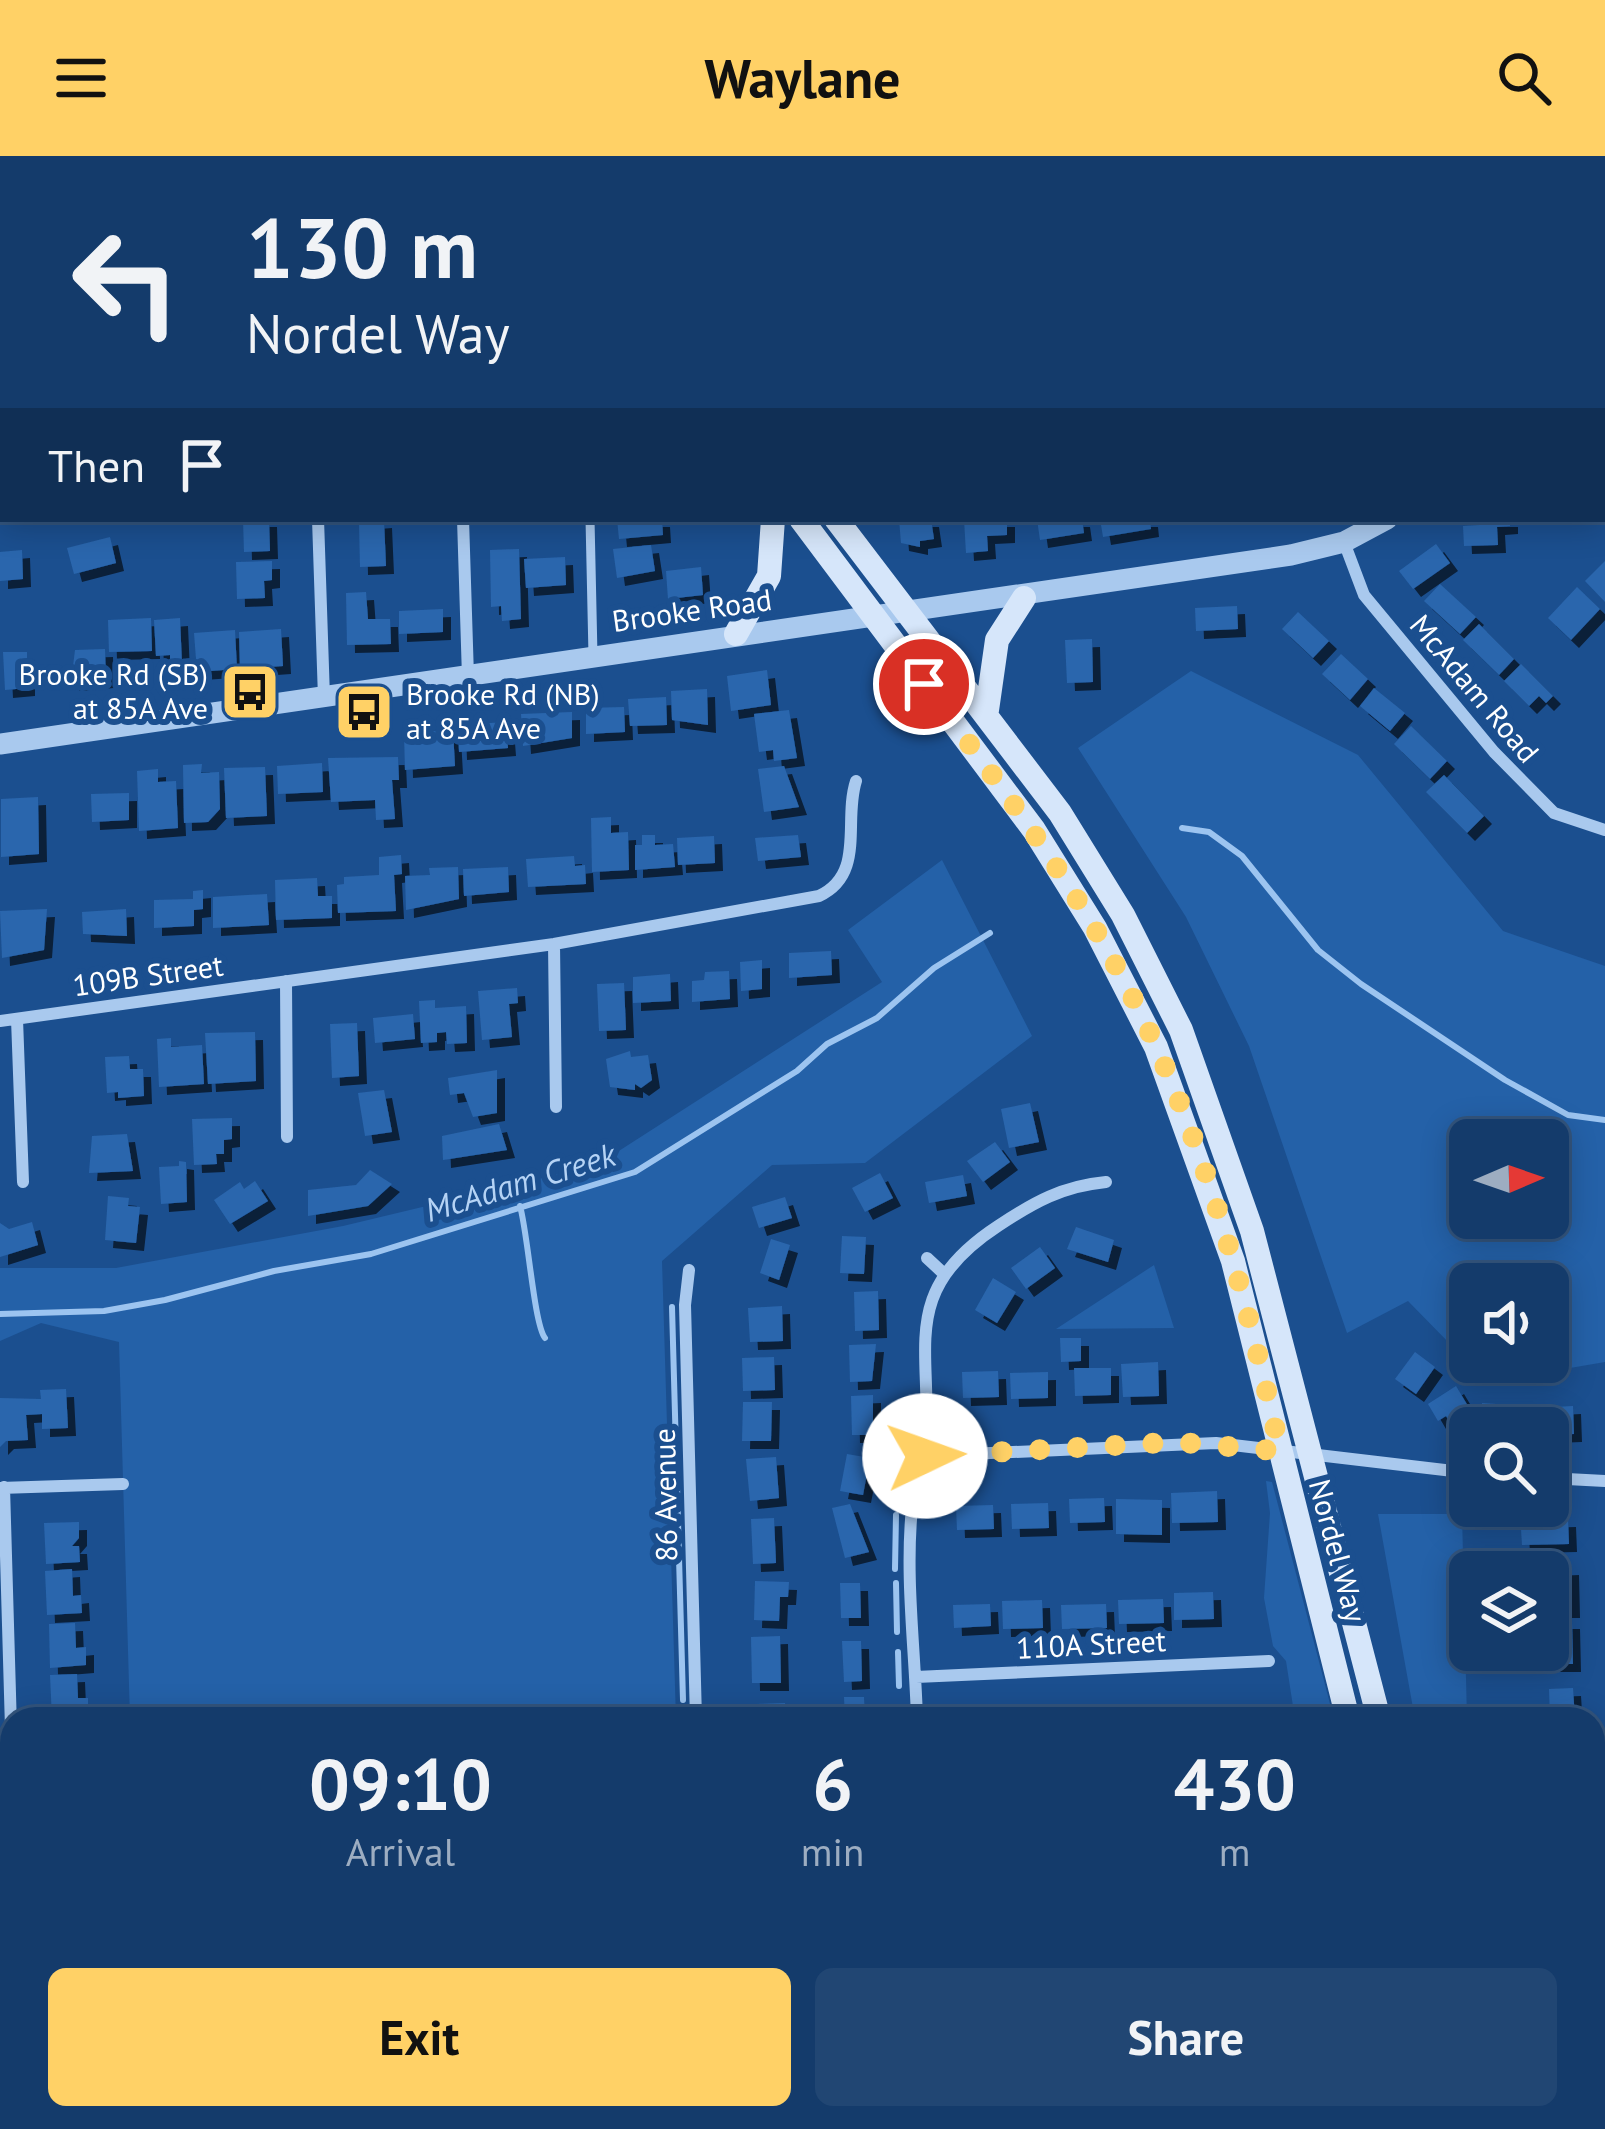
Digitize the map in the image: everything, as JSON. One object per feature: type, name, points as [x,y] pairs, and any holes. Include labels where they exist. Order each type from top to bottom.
[{"type":"main road","points":[[736,634],[769,576],[773,522]]},
{"type":"main road","name":"Nordel Way","points":[[803,522],[1009,793],[1133,998],[1178,1097],[1214,1201],[1345,1707]]},
{"type":"main road","name":"Nordel Way","points":[[838,522],[987,710],[1091,862],[1181,1030],[1235,1174],[1376,1707]]},
{"type":"main road","points":[[987,710],[997,640],[1024,598]]},
{"type":"street","points":[[317,522],[324,699]]},
{"type":"street","points":[[464,522],[468,677]]},
{"type":"street","name":"Brooke Road","points":[[0,744],[736,634],[1024,598],[1344,542],[1381,522]]},
{"type":"street","name":"McAdam Road","points":[[1344,542],[1364,595],[1508,767],[1554,813],[1605,830]]},
{"type":"street","name":"109B Street","points":[[0,1021],[554,944],[819,896],[832,890],[848,865],[856,781]]},
{"type":"street","points":[[554,944],[556,1107]]},
{"type":"street","points":[[286,981],[287,1137]]},
{"type":"street","points":[[17,1019],[23,1182]]},
{"type":"street","points":[[917,1707],[912,1507],[925,1456],[924,1330],[942,1272],[957,1254],[1034,1202],[1068,1186],[1106,1182]]},
{"type":"street","points":[[928,1258],[942,1272]]},
{"type":"street","name":"86 Avenue","points":[[689,1270],[696,1707]]},
{"type":"street","points":[[925,1456],[1177,1442],[1449,1471]]},
{"type":"street","points":[[1569,1479],[1605,1481]]},
{"type":"street","points":[[10,1707],[2,1487],[123,1484]]},
{"type":"street","name":"110A Street","points":[[916,1677],[1269,1660]]},
{"type":"lane","points":[[590,522],[593,656]]},
{"type":"shaded area","points":[[1191,671],[1358,755],[1503,931],[1605,966],[1605,1362],[1569,1368],[1569,1263],[1449,1263],[1449,1343],[1408,1301],[1347,1333],[1249,1046],[1186,917],[1078,748]]},
{"type":"shaded area","points":[[942,860],[1032,1036],[865,1163],[772,1165],[662,1261],[676,1707],[130,1707],[119,1342],[41,1323],[0,1341],[0,1268],[116,1268],[343,1226],[597,1165],[882,982],[848,930]]},
{"type":"shaded area","points":[[1154,1265],[1174,1328],[1056,1329]]},
{"type":"shaded area","points":[[1266,1481],[1272,1482],[1331,1707],[1293,1707],[1286,1661],[1273,1646],[1264,1598],[1270,1513]]},
{"type":"shaded area","points":[[1378,1514],[1449,1514],[1449,1527],[1462,1527],[1463,1551],[1449,1551],[1449,1671],[1466,1671],[1467,1707],[1413,1707]]},
{"type":"building","points":[[243,522],[269,522],[270,551],[244,552]]},
{"type":"building","points":[[359,522],[384,522],[386,566],[360,567]]},
{"type":"building","points":[[617,522],[662,522],[663,535],[619,539]]},
{"type":"building","points":[[899,522],[931,522],[934,539],[920,541],[920,547],[901,543]]},
{"type":"building","points":[[964,522],[1007,522],[1007,535],[987,536],[988,551],[966,553]]},
{"type":"building","points":[[1037,522],[1082,522],[1084,533],[1040,540]]},
{"type":"building","points":[[1100,522],[1150,522],[1151,529],[1103,537]]},
{"type":"building","points":[[1510,522],[1510,526],[1497,527],[1498,545],[1464,546],[1463,526]]},
{"type":"building","points":[[110,537],[116,563],[74,574],[67,548]]},
{"type":"building","points":[[1436,544],[1450,563],[1413,589],[1399,571]]},
{"type":"building","points":[[651,545],[655,571],[617,578],[613,549]]},
{"type":"building","points":[[519,549],[521,619],[502,621],[501,606],[491,607],[490,550]]},
{"type":"building","points":[[22,550],[23,579],[0,581],[0,552]]},
{"type":"building","points":[[565,557],[566,585],[526,588],[524,559]]},
{"type":"building","points":[[272,561],[272,580],[264,581],[265,598],[237,599],[236,562]]},
{"type":"building","points":[[1605,561],[1605,602],[1585,581]]},
{"type":"building","points":[[701,567],[703,595],[668,599],[666,571]]},
{"type":"building","points":[[1440,584],[1476,617],[1460,634],[1424,601]]},
{"type":"building","points":[[1577,587],[1600,609],[1571,640],[1548,618]]},
{"type":"building","points":[[366,592],[368,619],[390,619],[391,644],[347,645],[346,593]]},
{"type":"building","points":[[1237,606],[1238,629],[1196,631],[1195,608]]},
{"type":"building","points":[[443,609],[443,632],[399,634],[399,611]]},
{"type":"building","points":[[1298,612],[1329,641],[1313,658],[1282,629]]},
{"type":"building","points":[[151,618],[152,651],[109,652],[108,620]]},
{"type":"building","points":[[180,618],[182,664],[170,665],[170,655],[156,656],[154,620]]},
{"type":"building","points":[[1479,624],[1514,659],[1499,675],[1463,640]]},
{"type":"building","points":[[281,629],[283,666],[240,669],[239,632]]},
{"type":"building","points":[[235,630],[237,669],[197,672],[194,633]]},
{"type":"building","points":[[1092,639],[1093,682],[1067,683],[1065,640]]},
{"type":"building","points":[[105,649],[106,680],[71,683],[75,650]]},
{"type":"building","points":[[3,652],[27,652],[27,688],[5,690]]},
{"type":"building","points":[[1341,654],[1368,679],[1350,700],[1322,674]]},
{"type":"building","points":[[1521,664],[1553,696],[1546,703],[1539,696],[1529,706],[1504,681]]},
{"type":"building","points":[[767,670],[771,705],[731,711],[727,676]]},
{"type":"building","points":[[1374,688],[1405,713],[1390,731],[1360,706]]},
{"type":"building","points":[[707,689],[708,725],[672,720],[671,691]]},
{"type":"building","points":[[666,697],[667,725],[630,726],[628,699]]},
{"type":"building","points":[[624,707],[625,732],[586,734],[586,708]]},
{"type":"building","points":[[789,710],[797,758],[774,761],[773,750],[759,752],[754,714]]},
{"type":"building","points":[[572,712],[572,738],[523,746],[521,714]]},
{"type":"building","points":[[506,722],[508,748],[459,752],[458,725]]},
{"type":"building","points":[[1411,726],[1447,761],[1430,779],[1394,744]]},
{"type":"building","points":[[453,730],[455,766],[405,770],[404,733]]},
{"type":"building","points":[[398,757],[399,780],[392,780],[395,819],[376,820],[375,800],[331,802],[328,758]]},
{"type":"building","points":[[322,763],[323,792],[278,794],[277,766]]},
{"type":"building","points":[[202,764],[201,773],[219,772],[220,809],[208,822],[184,823],[183,765]]},
{"type":"building","points":[[784,766],[799,807],[764,812],[758,769]]},
{"type":"building","points":[[265,767],[267,816],[226,818],[224,768]]},
{"type":"building","points":[[158,769],[158,782],[176,781],[178,828],[139,831],[137,771]]},
{"type":"building","points":[[1444,775],[1484,816],[1467,833],[1426,792]]},
{"type":"building","points":[[129,793],[129,820],[92,822],[91,794]]},
{"type":"building","points":[[38,797],[39,854],[1,857],[1,799]]},
{"type":"building","points":[[611,817],[611,833],[628,832],[629,870],[592,872],[591,818]]},
{"type":"building","points":[[642,835],[655,835],[655,845],[673,844],[675,867],[635,870],[635,845],[642,845]]},
{"type":"building","points":[[798,835],[801,857],[758,861],[755,838]]},
{"type":"building","points":[[714,836],[715,863],[678,865],[677,838]]},
{"type":"building","points":[[401,855],[402,874],[394,875],[396,911],[338,913],[337,885],[344,884],[344,877],[379,875],[379,857]]},
{"type":"building","points":[[574,856],[575,866],[585,865],[586,884],[528,887],[526,859]]},
{"type":"building","points":[[458,867],[459,899],[406,910],[405,876],[430,875],[429,868]]},
{"type":"building","points":[[508,867],[509,892],[464,896],[463,869]]},
{"type":"building","points":[[317,878],[318,896],[332,896],[332,918],[276,920],[275,880]]},
{"type":"building","points":[[203,890],[203,909],[194,910],[194,926],[154,928],[154,900],[193,899],[193,891]]},
{"type":"building","points":[[267,894],[269,925],[213,928],[213,897]]},
{"type":"building","points":[[47,909],[44,950],[2,958],[0,911]]},
{"type":"building","points":[[126,909],[127,936],[83,934],[82,912]]},
{"type":"building","points":[[831,951],[832,975],[789,978],[789,953]]},
{"type":"building","points":[[762,960],[762,989],[741,991],[740,962]]},
{"type":"building","points":[[729,971],[730,999],[692,1002],[692,981],[704,980],[705,972]]},
{"type":"building","points":[[670,974],[671,1001],[633,1003],[633,977]]},
{"type":"building","points":[[624,983],[626,1030],[599,1031],[597,984]]},
{"type":"building","points":[[517,988],[518,1003],[509,1004],[512,1037],[482,1040],[478,991]]},
{"type":"building","points":[[435,1000],[435,1008],[466,1006],[467,1043],[447,1044],[446,1032],[437,1033],[437,1042],[421,1043],[419,1001]]},
{"type":"building","points":[[413,1014],[415,1039],[375,1043],[373,1018]]},
{"type":"building","points":[[357,1023],[359,1076],[332,1078],[330,1024]]},
{"type":"building","points":[[255,1032],[256,1081],[208,1084],[205,1033]]},
{"type":"building","points":[[171,1038],[171,1047],[202,1045],[204,1084],[159,1087],[157,1039]]},
{"type":"building","points":[[630,1051],[631,1057],[648,1055],[652,1080],[641,1088],[635,1084],[635,1090],[610,1087],[606,1059]]},
{"type":"building","points":[[129,1056],[130,1069],[143,1069],[144,1096],[118,1098],[118,1092],[107,1093],[105,1057]]},
{"type":"building","points":[[497,1070],[497,1113],[473,1117],[464,1093],[450,1095],[448,1078]]},
{"type":"building","points":[[384,1090],[392,1132],[365,1136],[358,1093]]},
{"type":"building","points":[[1030,1103],[1039,1142],[1009,1148],[1001,1109]]},
{"type":"building","points":[[232,1118],[232,1139],[224,1140],[224,1154],[216,1154],[217,1164],[194,1165],[192,1119]]},
{"type":"building","points":[[499,1124],[507,1150],[443,1160],[442,1136]]},
{"type":"building","points":[[127,1134],[133,1171],[89,1173],[92,1136]]},
{"type":"building","points":[[995,1142],[1010,1162],[983,1182],[967,1161]]},
{"type":"building","points":[[179,1161],[186,1162],[187,1202],[161,1204],[159,1167],[179,1166]]},
{"type":"building","points":[[370,1170],[392,1184],[368,1206],[308,1216],[308,1190],[356,1185]]},
{"type":"building","points":[[880,1173],[893,1198],[865,1212],[852,1188]]},
{"type":"building","points":[[963,1175],[967,1196],[929,1203],[925,1182]]},
{"type":"building","points":[[255,1181],[268,1201],[230,1224],[214,1200],[240,1182],[244,1189]]},
{"type":"building","points":[[108,1196],[129,1198],[128,1206],[140,1207],[136,1243],[105,1240]]},
{"type":"building","points":[[785,1197],[792,1218],[759,1228],[752,1207]]},
{"type":"building","points":[[32,1222],[38,1245],[0,1257],[0,1223],[9,1229]]},
{"type":"building","points":[[1076,1227],[1114,1240],[1108,1262],[1067,1249]]},
{"type":"building","points":[[842,1236],[866,1237],[864,1274],[840,1273]]},
{"type":"building","points":[[771,1239],[790,1245],[779,1280],[760,1273]]},
{"type":"building","points":[[1040,1247],[1055,1268],[1026,1289],[1011,1268]]},
{"type":"building","points":[[993,1278],[1016,1292],[997,1323],[975,1310]]},
{"type":"building","points":[[878,1291],[879,1330],[855,1331],[854,1292]]},
{"type":"building","points":[[782,1306],[783,1341],[750,1342],[748,1308]]},
{"type":"building","points":[[1060,1338],[1081,1338],[1081,1361],[1061,1362]]},
{"type":"building","points":[[876,1344],[872,1381],[850,1382],[849,1345]]},
{"type":"building","points":[[1415,1352],[1435,1367],[1416,1394],[1395,1379]]},
{"type":"building","points":[[774,1357],[775,1390],[743,1391],[742,1358]]},
{"type":"building","points":[[1158,1362],[1159,1396],[1123,1397],[1121,1364]]},
{"type":"building","points":[[1074,1368],[1111,1368],[1111,1395],[1075,1396]]},
{"type":"building","points":[[998,1371],[999,1397],[963,1398],[962,1372]]},
{"type":"building","points":[[1048,1372],[1048,1398],[1011,1399],[1010,1373]]},
{"type":"building","points":[[1456,1386],[1469,1407],[1449,1407],[1449,1421],[1446,1416],[1438,1421],[1428,1404]]},
{"type":"building","points":[[66,1389],[68,1428],[42,1429],[42,1414],[26,1415],[28,1440],[6,1441],[0,1447],[0,1398],[41,1399],[40,1390]]},
{"type":"building","points":[[873,1395],[873,1435],[852,1435],[851,1396]]},
{"type":"building","points":[[743,1402],[772,1402],[771,1441],[742,1441]]},
{"type":"building","points":[[1482,1403],[1525,1406],[1525,1407],[1482,1407]]},
{"type":"building","points":[[1573,1406],[1574,1434],[1569,1434],[1569,1407],[1554,1407]]},
{"type":"building","points":[[847,1454],[870,1458],[863,1495],[840,1491]]},
{"type":"building","points":[[776,1457],[779,1498],[750,1501],[746,1459]]},
{"type":"building","points":[[1217,1491],[1218,1522],[1172,1523],[1171,1493]]},
{"type":"building","points":[[1104,1498],[1105,1522],[1070,1523],[1069,1499]]},
{"type":"building","points":[[1116,1499],[1162,1500],[1162,1535],[1116,1534]]},
{"type":"building","points":[[1048,1503],[1049,1528],[1012,1529],[1011,1504]]},
{"type":"building","points":[[850,1504],[869,1552],[845,1558],[832,1508]]},
{"type":"building","points":[[993,1505],[994,1529],[957,1530],[956,1506]]},
{"type":"building","points":[[774,1518],[776,1563],[753,1564],[751,1519]]},
{"type":"building","points":[[79,1522],[79,1538],[72,1546],[79,1546],[80,1562],[46,1564],[44,1523]]},
{"type":"building","points":[[1568,1527],[1569,1544],[1522,1545],[1521,1529]]},
{"type":"building","points":[[1571,1567],[1572,1610],[1569,1610]]},
{"type":"building","points":[[72,1569],[73,1596],[81,1595],[82,1613],[47,1615],[45,1571]]},
{"type":"building","points":[[755,1581],[789,1582],[788,1597],[780,1597],[779,1621],[754,1620]]},
{"type":"building","points":[[840,1583],[860,1583],[861,1618],[841,1618]]},
{"type":"building","points":[[1213,1592],[1214,1619],[1174,1620],[1174,1593]]},
{"type":"building","points":[[1163,1599],[1164,1623],[1119,1624],[1118,1600]]},
{"type":"building","points":[[1042,1600],[1043,1628],[1003,1629],[1002,1601]]},
{"type":"building","points":[[990,1604],[991,1626],[954,1628],[953,1605]]},
{"type":"building","points":[[1106,1604],[1107,1628],[1062,1629],[1061,1605]]},
{"type":"building","points":[[1569,1621],[1572,1621],[1573,1664],[1569,1664]]},
{"type":"building","points":[[75,1623],[76,1648],[86,1647],[86,1665],[50,1668],[49,1624]]},
{"type":"building","points":[[780,1636],[781,1683],[752,1683],[751,1637]]},
{"type":"building","points":[[842,1641],[861,1641],[862,1681],[844,1682]]},
{"type":"building","points":[[77,1674],[78,1698],[88,1698],[88,1707],[51,1707],[50,1675]]},
{"type":"building","points":[[1573,1688],[1574,1707],[1550,1707],[1549,1689]]},
{"type":"building","points":[[844,1697],[864,1697],[864,1707],[844,1707]]},
{"type":"building","points":[[785,1703],[785,1707],[756,1707]]},
{"type":"waterway","name":"McAdam Creek","points":[[1182,828],[1209,832],[1242,856],[1318,950],[1361,984],[1505,1080],[1568,1115],[1605,1120]]},
{"type":"waterway","name":"McAdam Creek","points":[[0,1314],[104,1311],[274,1271],[371,1254],[635,1172],[797,1071],[827,1044],[877,1018],[934,968],[990,933]]},
{"type":"waterway","points":[[520,1206],[545,1338]]},
{"type":"waterway","points":[[672,1307],[683,1700]]},
{"type":"waterway","points":[[898,1497],[900,1484]]},
{"type":"waterway","points":[[895,1569],[896,1515]]},
{"type":"waterway","points":[[896,1583],[897,1632]]},
{"type":"waterway","points":[[898,1652],[899,1686]]},
{"type":"place","name":"Brooke Rd (SB) at 85A Ave","points":[[250,692]]},
{"type":"place","name":"Brooke Rd (NB) at 85A Ave","points":[[364,712]]},
{"type":"route","points":[[924,684],[1009,793],[1064,876],[1156,1047],[1195,1143],[1233,1261],[1280,1451],[1177,1442],[925,1456]]}]
